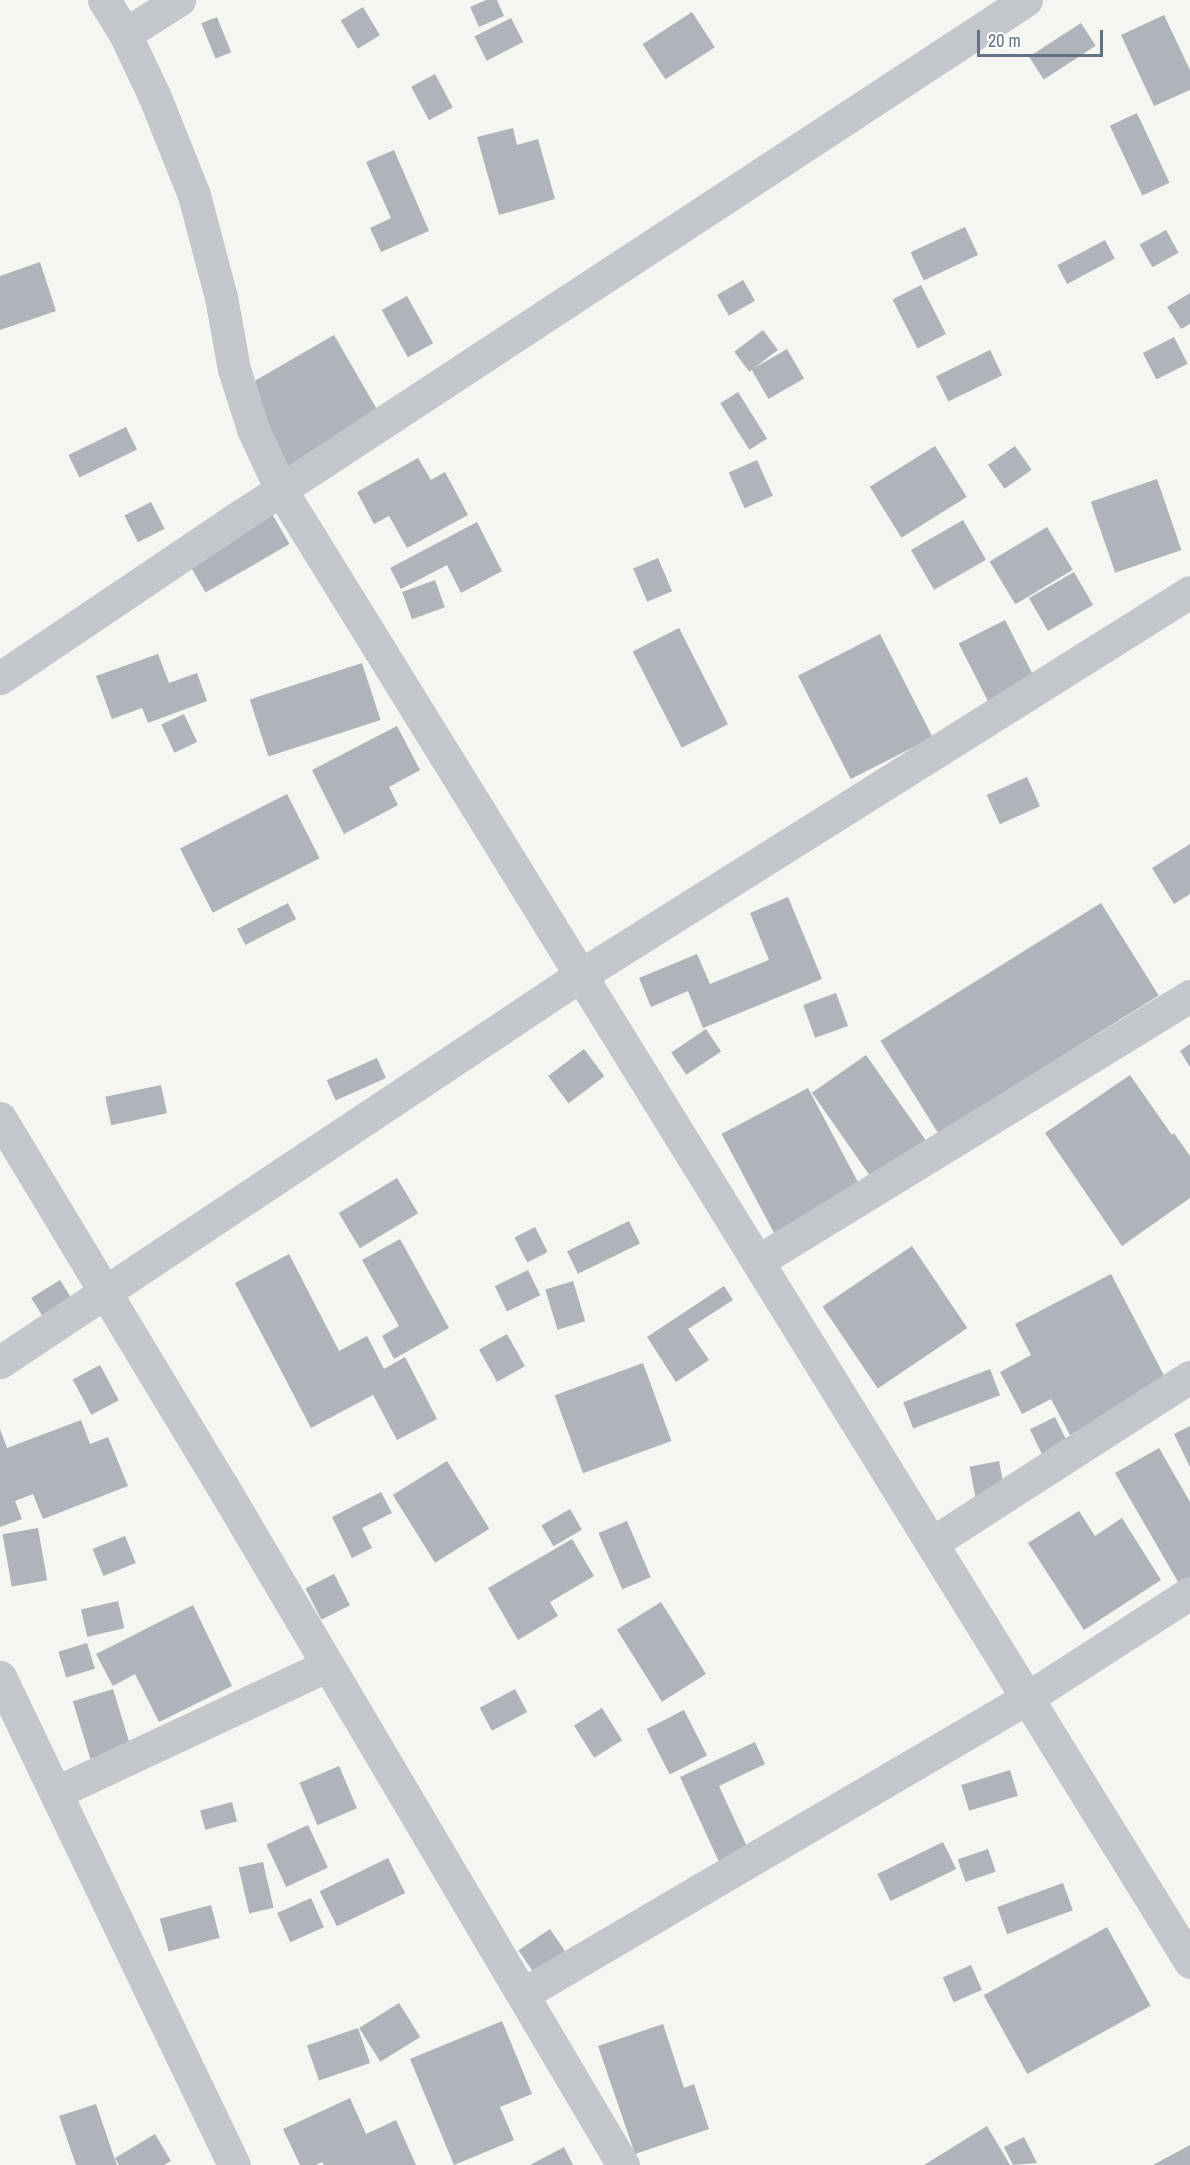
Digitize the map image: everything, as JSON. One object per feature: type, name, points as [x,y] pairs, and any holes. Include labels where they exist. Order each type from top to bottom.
[{"type":"street","points":[[104,0],[125,34],[154,95],[194,195],[221,297],[234,369],[253,429],[281,490],[1190,1962]]},
{"type":"street","points":[[125,34],[179,0]]},
{"type":"street","points":[[0,678],[281,490],[1026,0]]},
{"type":"street","points":[[0,1362],[581,975],[1190,592]]},
{"type":"street","points":[[758,1261],[1190,996]]},
{"type":"street","points":[[0,1118],[328,1665],[623,2165]]},
{"type":"street","points":[[932,1544],[1190,1377]]},
{"type":"street","points":[[523,1994],[1027,1698],[1190,1593]]},
{"type":"street","points":[[57,1792],[328,1665]]},
{"type":"street","points":[[0,1677],[234,2165]]},
{"type":"building","points":[[486,0],[497,0],[504,16],[479,27],[470,7]]},
{"type":"building","points":[[363,7],[380,35],[358,49],[341,20]]},
{"type":"building","points":[[692,12],[715,47],[665,79],[643,44]]},
{"type":"building","points":[[1164,15],[1190,70],[1190,90],[1154,106],[1121,35]]},
{"type":"building","points":[[217,17],[231,52],[215,59],[201,23]]},
{"type":"building","points":[[511,18],[523,42],[487,61],[474,37]]},
{"type":"building","points":[[1081,23],[1096,46],[1044,79],[1029,57]]},
{"type":"building","points":[[435,74],[453,108],[429,120],[411,87]]},
{"type":"building","points":[[1137,113],[1170,183],[1142,195],[1110,126]]},
{"type":"building","points":[[513,128],[517,145],[538,139],[555,199],[499,215],[477,137]]},
{"type":"building","points":[[394,150],[429,231],[381,252],[370,228],[391,218],[366,162]]},
{"type":"building","points":[[965,227],[978,255],[924,280],[911,252]]},
{"type":"building","points":[[1166,230],[1179,253],[1152,267],[1140,245]]},
{"type":"building","points":[[1105,240],[1115,259],[1067,284],[1057,265]]},
{"type":"building","points":[[40,262],[56,311],[0,330],[0,276]]},
{"type":"building","points":[[743,280],[755,301],[729,316],[717,295]]},
{"type":"building","points":[[921,285],[946,334],[917,349],[892,300]]},
{"type":"building","points":[[1190,293],[1190,324],[1181,329],[1167,307]]},
{"type":"building","points":[[407,296],[433,343],[408,357],[382,310]]},
{"type":"building","points":[[763,330],[778,350],[749,372],[734,352]]},
{"type":"building","points":[[334,335],[380,414],[286,468],[240,389]]},
{"type":"building","points":[[1174,337],[1188,364],[1156,380],[1143,353]]},
{"type":"building","points":[[787,349],[804,378],[768,399],[751,370]]},
{"type":"building","points":[[990,350],[1002,375],[948,401],[936,376]]},
{"type":"building","points":[[738,392],[767,439],[749,450],[720,403]]},
{"type":"building","points":[[126,427],[137,449],[79,478],[68,455]]},
{"type":"building","points":[[935,446],[967,497],[901,538],[870,487]]},
{"type":"building","points":[[1015,446],[1032,470],[1005,489],[988,465]]},
{"type":"building","points":[[418,458],[431,480],[445,472],[468,515],[407,548],[389,516],[374,524],[357,492]]},
{"type":"building","points":[[757,460],[773,496],[745,508],[729,473]]},
{"type":"building","points":[[1157,479],[1181,550],[1115,573],[1091,502]]},
{"type":"building","points":[[260,493],[290,544],[205,593],[176,542]]},
{"type":"building","points":[[151,502],[165,529],[138,542],[124,516]]},
{"type":"building","points":[[963,520],[986,560],[934,590],[911,550]]},
{"type":"building","points":[[477,522],[502,571],[461,593],[447,565],[401,589],[390,568]]},
{"type":"building","points":[[1047,527],[1073,570],[1015,604],[990,562]]},
{"type":"building","points":[[658,558],[672,591],[647,602],[633,569]]},
{"type":"building","points":[[1074,572],[1093,605],[1048,631],[1029,598]]},
{"type":"building","points":[[435,580],[445,607],[412,619],[402,592]]},
{"type":"building","points":[[1005,620],[1040,688],[993,711],[959,644]]},
{"type":"building","points":[[679,628],[728,724],[682,748],[633,652]]},
{"type":"building","points":[[880,634],[933,737],[851,779],[798,676]]},
{"type":"building","points":[[158,654],[169,683],[197,673],[207,701],[148,723],[142,708],[112,719],[96,676]]},
{"type":"building","points":[[362,663],[381,720],[268,757],[250,699]]},
{"type":"building","points":[[184,714],[197,742],[174,753],[161,725]]},
{"type":"building","points":[[397,726],[420,770],[389,787],[398,805],[344,834],[312,770]]},
{"type":"building","points":[[1027,777],[1040,806],[1000,824],[987,795]]},
{"type":"building","points":[[287,794],[320,858],[213,913],[180,848]]},
{"type":"building","points":[[1190,844],[1190,894],[1174,904],[1152,868]]},
{"type":"building","points":[[788,897],[822,979],[703,1028],[688,991],[651,1007],[639,978],[697,954],[710,984],[769,960],[750,913]]},
{"type":"building","points":[[288,903],[296,919],[245,945],[237,929]]},
{"type":"building","points":[[1101,903],[1159,995],[938,1133],[881,1041]]},
{"type":"building","points":[[836,993],[848,1026],[815,1038],[803,1005]]},
{"type":"building","points":[[706,1029],[721,1051],[686,1075],[671,1052]]},
{"type":"building","points":[[1190,1044],[1190,1067],[1180,1051]]},
{"type":"building","points":[[584,1049],[604,1076],[569,1103],[548,1076]]},
{"type":"building","points":[[866,1055],[927,1142],[873,1180],[812,1093]]},
{"type":"building","points":[[377,1058],[386,1078],[336,1100],[327,1080]]},
{"type":"building","points":[[1130,1075],[1172,1135],[1174,1133],[1190,1156],[1190,1198],[1122,1246],[1045,1133]]},
{"type":"building","points":[[161,1085],[167,1113],[111,1125],[105,1097]]},
{"type":"building","points":[[808,1088],[861,1187],[774,1233],[721,1134]]},
{"type":"building","points":[[397,1178],[418,1213],[360,1248],[339,1213]]},
{"type":"building","points":[[629,1221],[640,1243],[578,1274],[567,1251]]},
{"type":"building","points":[[535,1227],[548,1252],[527,1262],[515,1237]]},
{"type":"building","points":[[400,1239],[449,1328],[394,1359],[382,1336],[399,1326],[362,1260]]},
{"type":"building","points":[[912,1246],[967,1328],[878,1388],[822,1306]]},
{"type":"building","points":[[289,1254],[339,1351],[367,1336],[384,1369],[405,1357],[437,1419],[397,1440],[373,1395],[311,1428],[235,1283]]},
{"type":"building","points":[[528,1270],[540,1295],[507,1311],[495,1286]]},
{"type":"building","points":[[1111,1274],[1168,1383],[1070,1435],[1051,1399],[1022,1414],[1000,1372],[1031,1355],[1015,1324]]},
{"type":"building","points":[[60,1280],[75,1304],[46,1322],[31,1298]]},
{"type":"building","points":[[573,1281],[585,1321],[558,1330],[545,1289]]},
{"type":"building","points":[[724,1286],[733,1300],[688,1329],[709,1360],[676,1382],[647,1337]]},
{"type":"building","points":[[507,1334],[525,1366],[497,1382],[479,1350]]},
{"type":"building","points":[[643,1363],[671,1441],[583,1473],[555,1395]]},
{"type":"building","points":[[100,1365],[119,1400],[91,1415],[73,1380]]},
{"type":"building","points":[[990,1369],[1000,1395],[913,1428],[903,1402]]},
{"type":"building","points":[[1055,1417],[1072,1452],[1047,1464],[1030,1429]]},
{"type":"building","points":[[81,1420],[90,1444],[108,1437],[128,1486],[43,1519],[33,1494],[15,1501],[22,1519],[0,1527],[0,1429],[7,1448]]},
{"type":"building","points":[[1190,1426],[1190,1467],[1174,1434]]},
{"type":"building","points":[[1159,1448],[1190,1502],[1190,1581],[1181,1587],[1115,1473]]},
{"type":"building","points":[[447,1461],[489,1529],[435,1563],[393,1495]]},
{"type":"building","points":[[999,1461],[1005,1492],[976,1498],[970,1467]]},
{"type":"building","points":[[381,1492],[392,1513],[362,1528],[372,1548],[352,1558],[332,1517]]},
{"type":"building","points":[[570,1509],[582,1530],[553,1546],[541,1526]]},
{"type":"building","points":[[1079,1511],[1095,1536],[1122,1518],[1161,1580],[1084,1630],[1028,1543]]},
{"type":"building","points":[[627,1521],[651,1577],[622,1589],[598,1533]]},
{"type":"building","points":[[38,1528],[47,1580],[12,1586],[3,1534]]},
{"type":"building","points":[[125,1536],[136,1563],[103,1576],[93,1549]]},
{"type":"building","points":[[572,1539],[594,1576],[550,1602],[558,1616],[518,1640],[488,1588]]},
{"type":"building","points":[[334,1574],[350,1605],[321,1620],[305,1589]]},
{"type":"building","points":[[118,1601],[124,1628],[87,1637],[81,1610]]},
{"type":"building","points":[[661,1602],[706,1674],[662,1702],[617,1630]]},
{"type":"building","points":[[193,1605],[232,1686],[159,1722],[135,1674],[113,1686],[96,1654]]},
{"type":"building","points":[[87,1643],[95,1669],[66,1678],[58,1652]]},
{"type":"building","points":[[113,1689],[136,1766],[96,1778],[73,1701]]},
{"type":"building","points":[[515,1689],[527,1712],[492,1731],[480,1708]]},
{"type":"building","points":[[602,1708],[622,1740],[594,1758],[574,1725]]},
{"type":"building","points":[[684,1710],[707,1755],[670,1775],[647,1729]]},
{"type":"building","points":[[755,1742],[765,1764],[719,1786],[749,1851],[720,1864],[680,1777]]},
{"type":"building","points":[[339,1766],[357,1808],[317,1825],[299,1783]]},
{"type":"building","points":[[1010,1770],[1018,1796],[969,1811],[961,1785]]},
{"type":"building","points":[[232,1802],[237,1821],[205,1830],[200,1811]]},
{"type":"building","points":[[308,1825],[328,1868],[286,1887],[266,1844]]},
{"type":"building","points":[[943,1842],[956,1869],[891,1901],[877,1874]]},
{"type":"building","points":[[988,1849],[996,1872],[966,1882],[958,1859]]},
{"type":"building","points":[[388,1858],[405,1893],[337,1926],[320,1891]]},
{"type":"building","points":[[263,1862],[274,1908],[249,1913],[239,1868]]},
{"type":"building","points":[[1063,1883],[1073,1910],[1007,1934],[997,1907]]},
{"type":"building","points":[[311,1898],[324,1927],[290,1942],[277,1913]]},
{"type":"building","points":[[211,1905],[220,1938],[169,1952],[160,1919]]},
{"type":"building","points":[[1107,1927],[1151,2006],[1027,2074],[984,1995]]},
{"type":"building","points":[[550,1929],[567,1954],[535,1975],[518,1950]]},
{"type":"building","points":[[971,1965],[982,1990],[954,2002],[943,1978]]},
{"type":"building","points":[[399,2003],[420,2037],[380,2062],[359,2028]]},
{"type":"building","points":[[502,2021],[532,2094],[500,2107],[514,2140],[454,2165],[410,2059]]},
{"type":"building","points":[[663,2024],[684,2088],[694,2084],[709,2129],[635,2154],[598,2046]]},
{"type":"building","points":[[358,2028],[370,2063],[319,2081],[307,2046]]},
{"type":"building","points":[[350,2098],[366,2134],[396,2120],[416,2165],[324,2165],[322,2162],[316,2165],[300,2165],[283,2129]]},
{"type":"building","points":[[96,2104],[117,2165],[76,2165],[59,2116]]},
{"type":"building","points":[[987,2126],[1010,2165],[924,2165]]},
{"type":"building","points":[[155,2134],[171,2161],[164,2165],[119,2165],[115,2158]]},
{"type":"building","points":[[1024,2137],[1037,2163],[1013,2165],[1004,2147]]},
{"type":"building","points":[[1190,2145],[1190,2165],[1153,2165]]},
{"type":"building","points":[[564,2147],[573,2165],[530,2165]]}]
